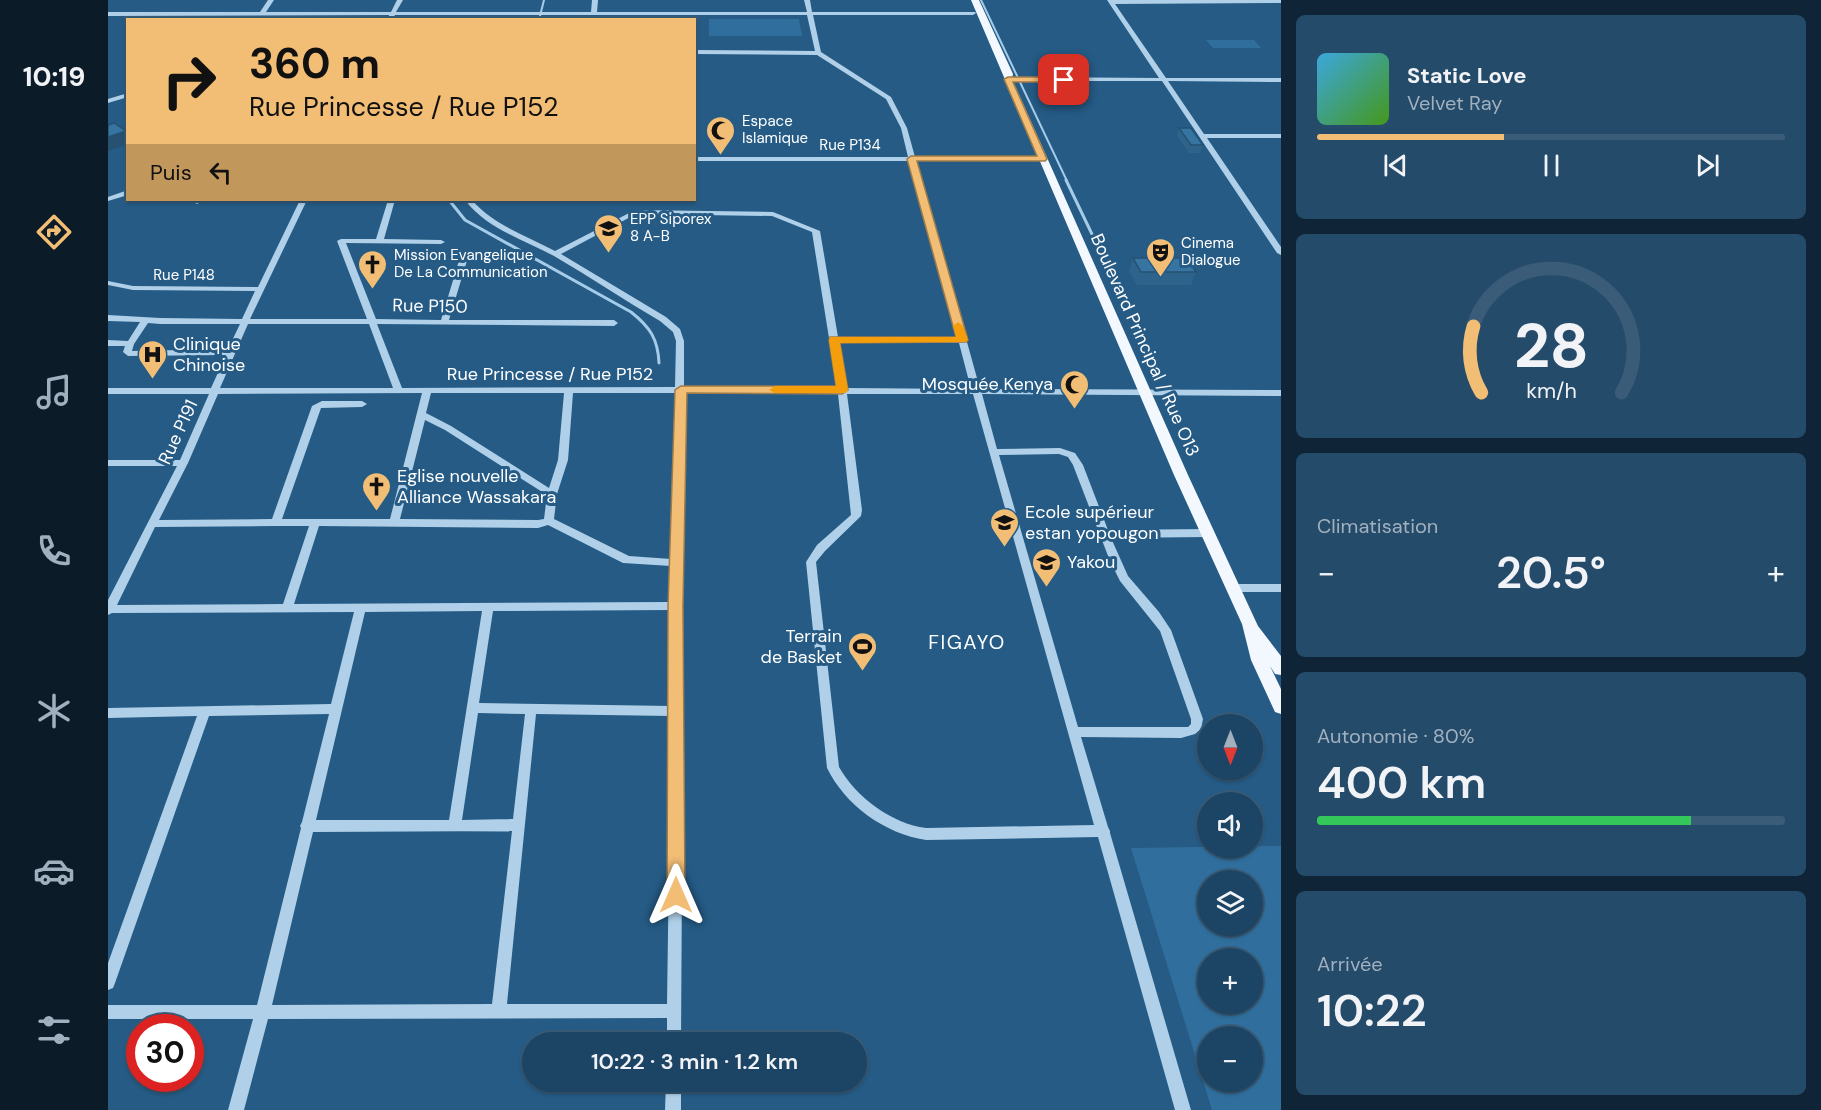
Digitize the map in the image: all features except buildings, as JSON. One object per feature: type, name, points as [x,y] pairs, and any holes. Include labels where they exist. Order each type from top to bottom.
[{"type":"main road","name":"Boulevard Principal / Rue O13","points":[[967,0],[1002,74],[1008,79],[1233,588],[1250,624],[1281,669]]},
{"type":"main road","name":"Boulevard Principal / Rue O13","points":[[975,0],[1009,74],[1008,79]]},
{"type":"main road","name":"Boulevard Principal / Rue O13","points":[[1250,624],[1259,660],[1281,707]]},
{"type":"street","points":[[262,14],[271,0]]},
{"type":"street","points":[[392,17],[400,0]]},
{"type":"street","points":[[594,14],[595,0]]},
{"type":"street","points":[[807,0],[818,52]]},
{"type":"street","points":[[1111,1],[1281,1]]},
{"type":"street","points":[[1111,1],[1281,253]]},
{"type":"street","points":[[108,14],[172,17],[262,14],[392,17],[536,14],[973,13]]},
{"type":"street","points":[[696,52],[818,52],[891,101],[904,128],[993,452],[1183,1110]]},
{"type":"street","points":[[1008,79],[1281,80]]},
{"type":"street","points":[[108,101],[126,96]]},
{"type":"street","points":[[1203,136],[1281,136]]},
{"type":"street","name":"Rue P134","points":[[696,159],[1042,159]]},
{"type":"street","points":[[108,199],[126,193]]},
{"type":"street","name":"Rue P191","points":[[108,610],[183,463],[245,321],[304,201]]},
{"type":"street","points":[[380,240],[392,201]]},
{"type":"street","points":[[471,201],[476,209],[489,218],[555,254],[671,324],[680,341],[676,606],[674,1032]]},
{"type":"street","points":[[555,254],[636,209],[773,214],[816,231],[842,390],[856,516],[820,548],[811,562],[833,768],[839,781],[889,821],[904,830],[926,834],[1104,831]]},
{"type":"street","points":[[399,391],[374,321],[341,241],[441,242]]},
{"type":"street","points":[[444,322],[465,254]]},
{"type":"street","name":"Rue P148","points":[[108,283],[133,288],[261,289]]},
{"type":"street","name":"Rue P150","points":[[108,318],[614,324]]},
{"type":"street","points":[[146,320],[127,352],[131,354],[232,352]]},
{"type":"street","points":[[834,340],[962,340]]},
{"type":"street","points":[[108,343],[130,344]]},
{"type":"street","points":[[549,521],[552,494],[563,460],[569,390]]},
{"type":"street","name":"Rue Princesse / Rue P152","points":[[108,391],[976,390],[1281,393]]},
{"type":"street","points":[[394,523],[427,391]]},
{"type":"street","points":[[276,522],[317,406],[362,404]]},
{"type":"street","points":[[421,414],[448,428],[552,494]]},
{"type":"street","points":[[993,452],[1060,450],[1072,455],[1124,578],[1165,630],[1197,719],[1197,726],[1191,731],[1181,733],[1075,732]]},
{"type":"street","points":[[108,463],[183,463]]},
{"type":"street","points":[[151,524],[276,522],[538,524],[549,521],[627,560],[677,563]]},
{"type":"street","points":[[287,608],[315,523]]},
{"type":"street","points":[[1104,534],[1208,534]]},
{"type":"street","points":[[1233,588],[1281,588]]},
{"type":"street","points":[[108,610],[676,606]]},
{"type":"street","points":[[236,1110],[263,1010],[306,826],[361,608]]},
{"type":"street","points":[[455,825],[488,608]]},
{"type":"street","points":[[474,708],[677,711]]},
{"type":"street","points":[[108,713],[337,709]]},
{"type":"street","points":[[499,1011],[531,710]]},
{"type":"street","points":[[108,983],[204,712]]},
{"type":"street","points":[[306,826],[520,825]]},
{"type":"street","points":[[108,1012],[675,1011]]},
{"type":"street","points":[[673,1110],[674,1092]]},
{"type":"shaded area","points":[[709,19],[799,19],[802,36],[709,36]]},
{"type":"shaded area","points":[[1206,40],[1254,40],[1261,48],[1213,48]]},
{"type":"shaded area","points":[[1263,846],[1281,846],[1281,1110],[1212,1110],[1206,1092],[1263,1092],[1263,1026],[1197,1026],[1197,1061],[1131,848],[1197,847],[1197,858],[1263,858]]},
{"type":"waterway","points":[[540,18],[544,0]]},
{"type":"waterway","points":[[981,0],[1067,181]]},
{"type":"waterway","points":[[1066,180],[1126,305]]},
{"type":"waterway","points":[[450,201],[465,220],[631,312],[652,334],[657,347],[659,363]]},
{"type":"slow traffic","points":[[775,390],[842,390],[834,340],[962,340],[958,326]]},
{"type":"place","name":"Espace Islamique","points":[[721,156]]},
{"type":"place","name":"EPP Siporex 8 A-B","points":[[609,254]]},
{"type":"place","name":"Cinema Dialogue","points":[[1160,278]]},
{"type":"place","name":"Mission Evangelique De La Communication","points":[[373,290]]},
{"type":"place","name":"Clinique Chinoise","points":[[152,380]]},
{"type":"place","name":"Mosquée Kenya","points":[[1074,410]]},
{"type":"place","name":"Eglise nouvelle Alliance Wassakara","points":[[376,512]]},
{"type":"place","name":"Ecole supérieur estan yopougon","points":[[1004,548]]},
{"type":"place","name":"Yakou","points":[[1046,588]]},
{"type":"place","name":"Terrain de Basket","points":[[863,672]]},
{"type":"district","name":"FIGAYO","points":[[967,642]]},
{"type":"route","points":[[676,895],[676,606],[681,390],[842,390],[834,340],[962,340],[911,159],[1042,159],[1008,79],[1064,80]]}]
